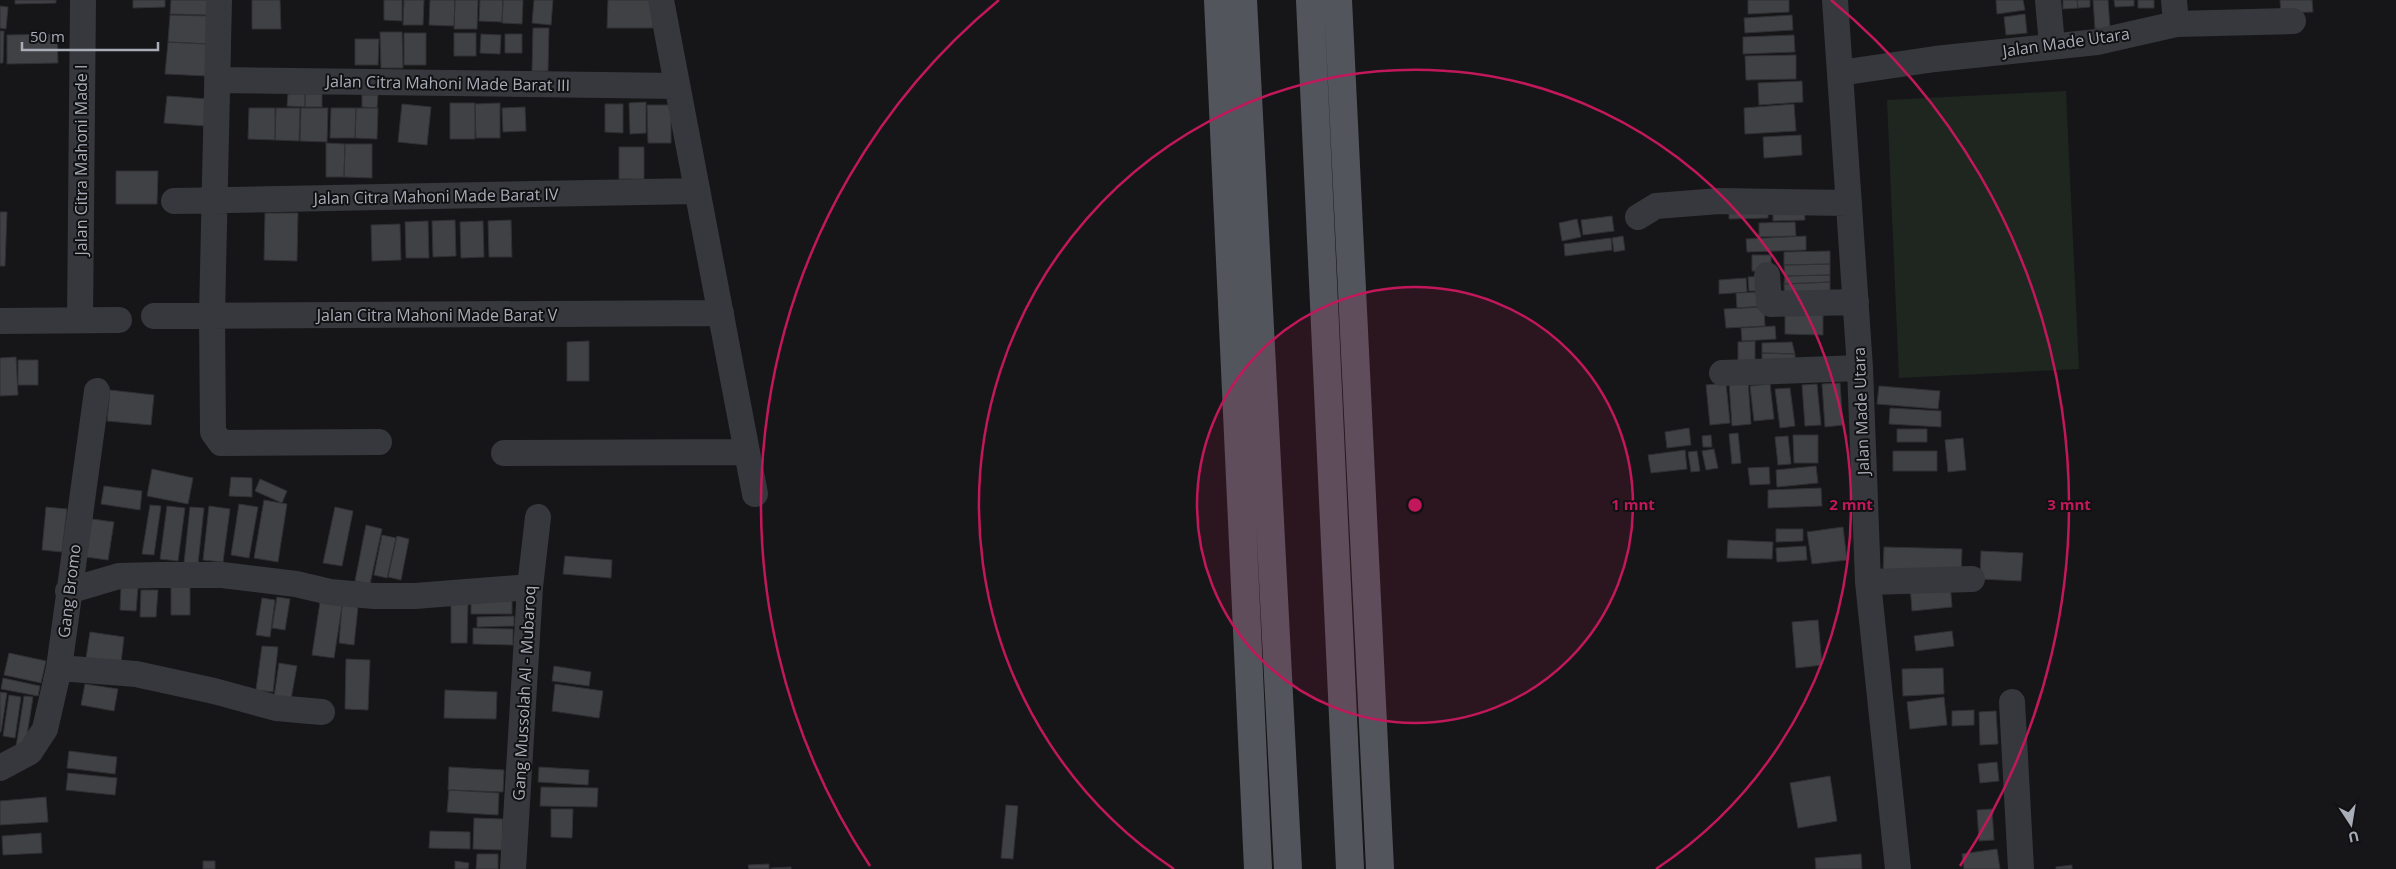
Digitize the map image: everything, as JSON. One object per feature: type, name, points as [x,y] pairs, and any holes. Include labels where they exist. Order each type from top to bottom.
[{"type":"main road","points":[[1218,0],[1258,869]]},
{"type":"main road","points":[[1243,0],[1288,869]]},
{"type":"main road","points":[[1310,0],[1350,869]]},
{"type":"main road","points":[[1338,0],[1380,869]]},
{"type":"street","name":"Jalan Citra Mahoni Made I","points":[[80,320],[82,0]]},
{"type":"street","points":[[220,0],[212,316],[213,432],[221,443],[379,442]]},
{"type":"street","points":[[661,0],[755,494]]},
{"type":"street","name":"Jalan Made Utara","points":[[1835,0],[1860,368],[1868,582],[1898,869]]},
{"type":"street","points":[[2048,0],[2052,45]]},
{"type":"street","name":"Jalan Made Utara","points":[[1840,73],[2052,45],[2097,42],[2175,12],[2293,21]]},
{"type":"street","name":"Jalan Citra Mahoni Made Barat III","points":[[219,80],[677,86]]},
{"type":"street","name":"Jalan Citra Mahoni Made Barat IV","points":[[174,201],[697,191]]},
{"type":"street","points":[[1638,217],[1656,206],[1719,201],[1849,203]]},
{"type":"street","points":[[1767,275],[1769,302],[1771,304],[1856,302]]},
{"type":"street","name":"Jalan Citra Mahoni Made Barat V","points":[[154,316],[721,313]]},
{"type":"street","points":[[0,321],[119,320]]},
{"type":"street","points":[[1722,373],[1860,368]]},
{"type":"street","name":"Gang Bromo","points":[[0,768],[30,752],[45,729],[59,668],[96,391]]},
{"type":"street","points":[[504,453],[748,452]]},
{"type":"street","name":"Gang Mussolah Al - Mubaroq","points":[[514,869],[530,587],[538,517]]},
{"type":"street","points":[[68,591],[120,576],[158,575],[222,575],[296,584],[330,592],[374,596],[415,596],[530,587]]},
{"type":"street","points":[[1868,582],[1972,580]]},
{"type":"street","points":[[59,668],[136,674],[214,691],[276,708],[322,712]]},
{"type":"street","points":[[2012,702],[2021,869]]},
{"type":"shaded area","points":[[2066,91],[2079,369],[1899,378],[1887,100]]},
{"type":"building","points":[[15,0],[56,0],[56,3],[15,4]]},
{"type":"building","points":[[133,0],[165,0],[165,7],[133,8]]},
{"type":"building","points":[[171,0],[209,0],[208,15],[170,14]]},
{"type":"building","points":[[252,0],[280,0],[281,29],[252,29]]},
{"type":"building","points":[[384,0],[402,0],[402,21],[384,20]]},
{"type":"building","points":[[404,0],[424,0],[423,25],[403,25]]},
{"type":"building","points":[[430,0],[455,0],[454,26],[429,25]]},
{"type":"building","points":[[455,0],[478,0],[477,29],[454,29]]},
{"type":"building","points":[[480,0],[503,0],[502,22],[479,21]]},
{"type":"building","points":[[503,0],[523,0],[522,24],[502,23]]},
{"type":"building","points":[[534,0],[553,0],[551,25],[532,23]]},
{"type":"building","points":[[608,0],[653,0],[653,28],[607,28]]},
{"type":"building","points":[[1748,0],[1789,0],[1789,12],[1748,14]]},
{"type":"building","points":[[1996,0],[2023,0],[2025,10],[1997,14]]},
{"type":"building","points":[[2063,0],[2077,0],[2078,8],[2063,9]]},
{"type":"building","points":[[2077,0],[2090,0],[2090,7],[2078,8]]},
{"type":"building","points":[[2093,0],[2108,0],[2110,28],[2095,29]]},
{"type":"building","points":[[2114,0],[2134,0],[2134,6],[2115,7]]},
{"type":"building","points":[[2138,0],[2154,0],[2154,8],[2138,8]]},
{"type":"building","points":[[2280,0],[2312,0],[2313,12],[2281,13]]},
{"type":"building","points":[[0,6],[8,7],[6,29],[0,28]]},
{"type":"building","points":[[2025,14],[2027,33],[2006,35],[2004,17]]},
{"type":"building","points":[[170,15],[208,16],[207,44],[168,42]]},
{"type":"building","points":[[1792,15],[1793,30],[1745,33],[1744,18]]},
{"type":"building","points":[[533,28],[549,28],[548,71],[532,71]]},
{"type":"building","points":[[0,31],[4,31],[3,63],[0,63]]},
{"type":"building","points":[[380,32],[402,32],[403,68],[381,68]]},
{"type":"building","points":[[404,33],[426,33],[426,65],[404,65]]},
{"type":"building","points":[[454,33],[476,33],[476,56],[454,56]]},
{"type":"building","points":[[57,34],[58,63],[7,64],[7,35]]},
{"type":"building","points":[[481,34],[501,35],[500,54],[480,53]]},
{"type":"building","points":[[505,34],[522,34],[522,53],[505,53]]},
{"type":"building","points":[[1794,35],[1795,52],[1743,54],[1743,37]]},
{"type":"building","points":[[355,39],[379,39],[378,65],[355,65]]},
{"type":"building","points":[[168,42],[207,44],[207,76],[165,74]]},
{"type":"building","points":[[1796,55],[1796,79],[1746,80],[1745,56]]},
{"type":"building","points":[[1802,81],[1803,102],[1759,105],[1758,83]]},
{"type":"building","points":[[288,94],[305,94],[305,107],[287,106]]},
{"type":"building","points":[[305,94],[322,94],[322,107],[305,107]]},
{"type":"building","points":[[362,95],[378,95],[377,108],[362,107]]},
{"type":"building","points":[[167,96],[208,99],[206,126],[164,123]]},
{"type":"building","points":[[646,102],[646,133],[630,134],[629,103]]},
{"type":"building","points":[[450,103],[475,103],[475,139],[450,139]]},
{"type":"building","points":[[500,103],[500,138],[476,138],[475,104]]},
{"type":"building","points":[[402,104],[431,107],[427,145],[398,142]]},
{"type":"building","points":[[605,104],[623,104],[623,133],[605,132]]},
{"type":"building","points":[[1794,104],[1796,131],[1745,134],[1744,108]]},
{"type":"building","points":[[647,105],[671,105],[671,143],[648,143]]},
{"type":"building","points":[[525,107],[526,131],[503,132],[502,108]]},
{"type":"building","points":[[249,108],[275,108],[275,140],[248,139]]},
{"type":"building","points":[[276,108],[300,108],[299,141],[275,140]]},
{"type":"building","points":[[301,108],[328,108],[327,142],[300,141]]},
{"type":"building","points":[[331,108],[356,108],[355,138],[330,138]]},
{"type":"building","points":[[356,108],[378,108],[377,139],[355,138]]},
{"type":"building","points":[[1801,135],[1802,155],[1764,158],[1763,137]]},
{"type":"building","points":[[326,143],[345,144],[344,177],[326,177]]},
{"type":"building","points":[[345,144],[372,144],[372,178],[344,177]]},
{"type":"building","points":[[619,147],[644,147],[644,179],[619,179]]},
{"type":"building","points":[[116,171],[158,171],[157,204],[116,204]]},
{"type":"building","points":[[1729,205],[1768,205],[1768,218],[1729,219]]},
{"type":"building","points":[[1804,205],[1805,220],[1773,221],[1773,206]]},
{"type":"building","points":[[0,212],[7,212],[5,266],[0,266]]},
{"type":"building","points":[[265,213],[298,213],[297,261],[264,260]]},
{"type":"building","points":[[1612,216],[1614,231],[1583,235],[1581,220]]},
{"type":"building","points":[[1577,219],[1581,237],[1562,241],[1559,223]]},
{"type":"building","points":[[455,220],[456,256],[433,257],[432,221]]},
{"type":"building","points":[[511,220],[512,257],[489,257],[488,221]]},
{"type":"building","points":[[428,221],[429,258],[406,258],[405,222]]},
{"type":"building","points":[[483,221],[484,257],[461,258],[460,222]]},
{"type":"building","points":[[1795,222],[1796,236],[1759,237],[1759,223]]},
{"type":"building","points":[[400,224],[401,260],[372,261],[371,225]]},
{"type":"building","points":[[1623,236],[1625,250],[1614,252],[1612,238]]},
{"type":"building","points":[[1806,236],[1806,250],[1747,252],[1746,239]]},
{"type":"building","points":[[1611,238],[1612,250],[1565,256],[1564,244]]},
{"type":"building","points":[[1830,251],[1830,264],[1784,265],[1784,252]]},
{"type":"building","points":[[1752,255],[1771,255],[1771,271],[1752,271]]},
{"type":"building","points":[[1830,264],[1830,275],[1785,276],[1784,265]]},
{"type":"building","points":[[1830,275],[1830,282],[1784,284],[1785,276]]},
{"type":"building","points":[[1765,276],[1766,291],[1749,291],[1748,277]]},
{"type":"building","points":[[1746,278],[1747,292],[1719,294],[1719,280]]},
{"type":"building","points":[[1830,282],[1830,299],[1785,301],[1784,284]]},
{"type":"building","points":[[1764,292],[1765,306],[1737,308],[1736,293]]},
{"type":"building","points":[[1764,307],[1765,326],[1726,328],[1724,309]]},
{"type":"building","points":[[1785,314],[1823,315],[1823,335],[1785,334]]},
{"type":"building","points":[[1775,326],[1776,339],[1742,341],[1741,328]]},
{"type":"building","points":[[589,341],[589,381],[567,381],[567,342]]},
{"type":"building","points":[[1755,341],[1755,370],[1738,370],[1738,342]]},
{"type":"building","points":[[1792,342],[1795,354],[1762,353],[1762,343]]},
{"type":"building","points":[[1762,353],[1795,354],[1795,368],[1762,369]]},
{"type":"building","points":[[16,357],[18,395],[0,396],[0,358]]},
{"type":"building","points":[[18,360],[38,360],[38,385],[18,385]]},
{"type":"building","points":[[1748,380],[1751,424],[1732,426],[1729,381]]},
{"type":"building","points":[[1726,383],[1730,423],[1710,425],[1706,385]]},
{"type":"building","points":[[1840,383],[1843,425],[1825,427],[1822,384]]},
{"type":"building","points":[[1770,384],[1774,419],[1754,421],[1750,386]]},
{"type":"building","points":[[1817,384],[1821,425],[1805,426],[1802,385]]},
{"type":"building","points":[[1879,386],[1940,391],[1938,409],[1877,404]]},
{"type":"building","points":[[1790,388],[1795,426],[1780,428],[1775,389]]},
{"type":"building","points":[[110,390],[154,395],[151,425],[107,421]]},
{"type":"building","points":[[1890,408],[1941,411],[1941,427],[1889,424]]},
{"type":"building","points":[[1689,428],[1691,445],[1667,448],[1665,432]]},
{"type":"building","points":[[1897,429],[1927,429],[1927,442],[1897,442]]},
{"type":"building","points":[[1738,433],[1741,463],[1732,464],[1729,434]]},
{"type":"building","points":[[1711,435],[1712,447],[1703,447],[1702,436]]},
{"type":"building","points":[[1793,435],[1818,435],[1818,463],[1794,463]]},
{"type":"building","points":[[1788,436],[1791,464],[1778,465],[1775,437]]},
{"type":"building","points":[[1963,438],[1966,470],[1948,472],[1945,440]]},
{"type":"building","points":[[1714,449],[1718,468],[1706,470],[1702,451]]},
{"type":"building","points":[[1685,450],[1687,469],[1651,473],[1648,455]]},
{"type":"building","points":[[1697,451],[1700,471],[1691,472],[1688,452]]},
{"type":"building","points":[[1893,451],[1937,451],[1937,471],[1893,471]]},
{"type":"building","points":[[1816,466],[1818,483],[1777,487],[1776,470]]},
{"type":"building","points":[[1769,467],[1770,484],[1750,485],[1748,468]]},
{"type":"building","points":[[152,469],[193,478],[188,504],[147,496]]},
{"type":"building","points":[[231,477],[252,478],[252,497],[229,496]]},
{"type":"building","points":[[260,479],[287,491],[282,503],[255,491]]},
{"type":"building","points":[[104,486],[142,491],[140,510],[101,504]]},
{"type":"building","points":[[1821,488],[1822,506],[1768,508],[1768,490]]},
{"type":"building","points":[[264,500],[287,504],[278,562],[254,558]]},
{"type":"building","points":[[239,504],[258,507],[249,558],[231,555]]},
{"type":"building","points":[[150,505],[161,506],[154,555],[142,554]]},
{"type":"building","points":[[167,506],[185,508],[178,561],[160,559]]},
{"type":"building","points":[[209,506],[230,509],[223,562],[203,560]]},
{"type":"building","points":[[46,507],[67,509],[62,552],[42,550]]},
{"type":"building","points":[[190,507],[204,508],[198,564],[184,563]]},
{"type":"building","points":[[335,507],[353,511],[342,566],[323,563]]},
{"type":"building","points":[[92,519],[114,522],[108,560],[86,557]]},
{"type":"building","points":[[366,525],[382,529],[370,584],[355,581]]},
{"type":"building","points":[[1843,527],[1847,560],[1812,564],[1807,532]]},
{"type":"building","points":[[1776,529],[1803,529],[1803,541],[1776,542]]},
{"type":"building","points":[[382,535],[396,538],[387,578],[374,575]]},
{"type":"building","points":[[397,536],[409,539],[401,580],[388,577]]},
{"type":"building","points":[[1728,540],[1773,542],[1772,559],[1727,558]]},
{"type":"building","points":[[1806,546],[1807,560],[1777,562],[1776,548]]},
{"type":"building","points":[[1884,547],[1962,549],[1961,575],[1883,573]]},
{"type":"building","points":[[1981,551],[2023,553],[2021,581],[1980,579]]},
{"type":"building","points":[[565,556],[612,560],[611,578],[563,574]]},
{"type":"building","points":[[1950,582],[1952,607],[1912,611],[1910,585]]},
{"type":"building","points":[[171,585],[190,585],[190,615],[171,615]]},
{"type":"building","points":[[121,587],[138,588],[136,611],[120,610]]},
{"type":"building","points":[[141,590],[158,590],[156,617],[140,617]]},
{"type":"building","points":[[277,597],[290,599],[285,630],[272,628]]},
{"type":"building","points":[[262,598],[275,600],[270,637],[256,635]]},
{"type":"building","points":[[471,601],[512,601],[512,614],[471,614]]},
{"type":"building","points":[[320,602],[342,606],[334,658],[312,655]]},
{"type":"building","points":[[451,604],[468,604],[467,643],[451,643]]},
{"type":"building","points":[[342,605],[358,607],[354,645],[339,643]]},
{"type":"building","points":[[514,616],[514,626],[477,627],[477,617]]},
{"type":"building","points":[[1818,620],[1822,665],[1796,668],[1792,622]]},
{"type":"building","points":[[473,628],[513,629],[513,645],[473,644]]},
{"type":"building","points":[[1952,631],[1954,646],[1916,651],[1914,636]]},
{"type":"building","points":[[90,632],[124,637],[121,663],[86,658]]},
{"type":"building","points":[[262,646],[278,647],[273,692],[256,690]]},
{"type":"building","points":[[9,653],[46,661],[41,683],[4,675]]},
{"type":"building","points":[[346,659],[370,660],[368,710],[345,709]]},
{"type":"building","points":[[279,663],[297,666],[291,699],[274,697]]},
{"type":"building","points":[[554,666],[591,672],[589,686],[552,681]]},
{"type":"building","points":[[1943,668],[1944,694],[1903,696],[1902,669]]},
{"type":"building","points":[[3,678],[40,686],[38,696],[1,689]]},
{"type":"building","points":[[85,684],[118,689],[114,711],[81,705]]},
{"type":"building","points":[[555,684],[603,691],[599,718],[552,711]]},
{"type":"building","points":[[445,690],[497,692],[496,719],[444,718]]},
{"type":"building","points":[[0,692],[7,693],[1,732],[0,732]]},
{"type":"building","points":[[9,695],[21,697],[15,738],[3,736]]},
{"type":"building","points":[[24,696],[33,697],[25,748],[16,747]]},
{"type":"building","points":[[1944,697],[1947,725],[1910,729],[1907,702]]},
{"type":"building","points":[[1974,710],[1974,725],[1952,726],[1952,711]]},
{"type":"building","points":[[1996,711],[1998,744],[1980,745],[1979,712]]},
{"type":"building","points":[[69,751],[117,757],[115,774],[67,768]]},
{"type":"building","points":[[1997,762],[1999,781],[1980,783],[1978,764]]},
{"type":"building","points":[[449,767],[504,770],[503,792],[448,790]]},
{"type":"building","points":[[539,767],[589,770],[588,785],[538,782]]},
{"type":"building","points":[[68,773],[117,778],[115,795],[66,790]]},
{"type":"building","points":[[1830,776],[1837,821],[1798,828],[1790,783]]},
{"type":"building","points":[[541,787],[598,788],[597,807],[540,806]]},
{"type":"building","points":[[449,790],[499,793],[498,815],[447,812]]},
{"type":"building","points":[[46,797],[48,822],[0,825],[0,801]]},
{"type":"building","points":[[1006,805],[1018,806],[1013,859],[1001,858]]},
{"type":"building","points":[[551,809],[573,809],[572,838],[551,837]]},
{"type":"building","points":[[1992,809],[1994,840],[1979,841],[1977,810]]},
{"type":"building","points":[[474,818],[503,819],[502,850],[473,849]]},
{"type":"building","points":[[430,831],[470,832],[470,849],[429,848]]},
{"type":"building","points":[[41,833],[42,853],[3,855],[2,836]]},
{"type":"building","points":[[1997,849],[2000,869],[1964,869],[1962,854]]},
{"type":"building","points":[[477,854],[498,854],[498,869],[476,869]]},
{"type":"building","points":[[1861,854],[1862,869],[1816,869],[1815,858]]},
{"type":"building","points":[[203,861],[215,861],[215,869],[203,869]]},
{"type":"building","points":[[455,861],[469,863],[468,869],[455,869]]},
{"type":"building","points":[[769,864],[769,869],[749,869],[748,865]]},
{"type":"building","points":[[2072,865],[2072,869],[2056,869],[2056,867]]},
{"type":"building","points":[[791,867],[791,869],[771,869],[771,868]]}]
